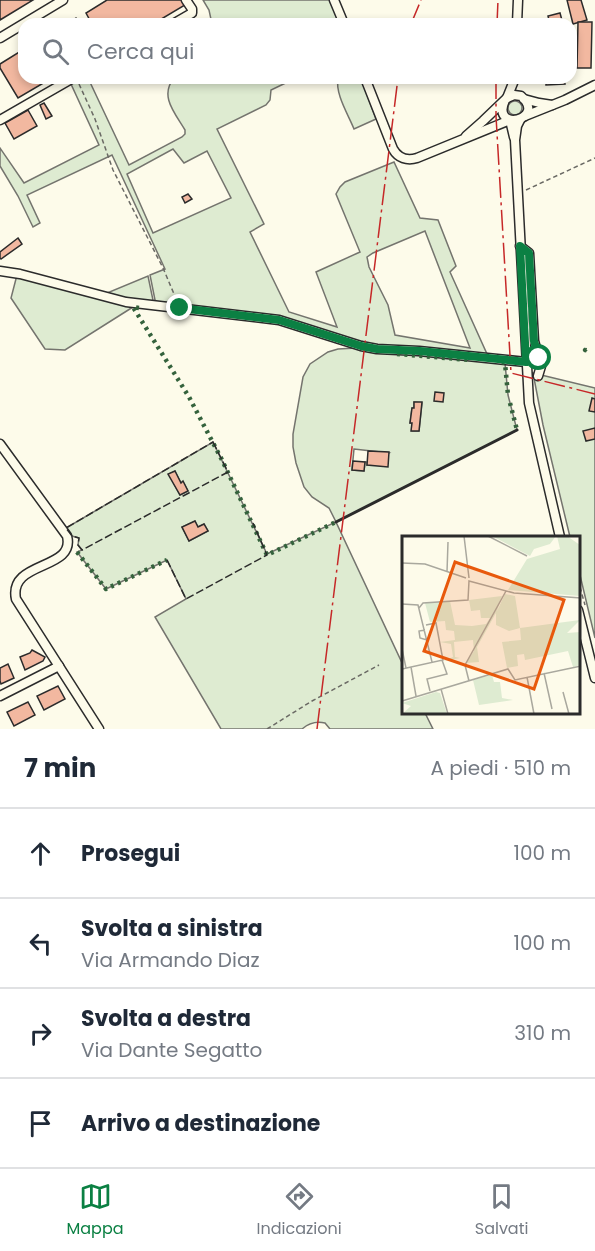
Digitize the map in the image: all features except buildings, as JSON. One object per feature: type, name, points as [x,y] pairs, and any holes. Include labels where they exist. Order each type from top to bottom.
[{"type":"street","points":[[33,18],[63,0]]},
{"type":"street","points":[[183,18],[192,13],[186,0]]},
{"type":"street","points":[[334,0],[342,18]]},
{"type":"street","points":[[517,18],[518,0]]},
{"type":"street","points":[[0,38],[18,27]]},
{"type":"street","points":[[0,120],[66,84]]},
{"type":"street","points":[[367,84],[391,146],[396,154],[405,159],[415,159],[510,120],[523,118],[595,85]]},
{"type":"street","points":[[512,84],[502,110],[510,120],[515,140],[526,362],[531,416],[561,536]]},
{"type":"street","points":[[515,140],[518,126],[528,109],[517,84]]},
{"type":"street","points":[[461,140],[506,99],[514,95],[552,105]]},
{"type":"street","points":[[520,246],[529,253],[534,341],[541,366],[538,376]]},
{"type":"street","points":[[0,271],[20,274],[126,302],[279,320],[377,349],[526,362]]},
{"type":"street","points":[[0,444],[68,540],[68,547],[62,555],[16,582],[14,591],[16,599],[99,729]]},
{"type":"street","points":[[580,614],[595,678]]},
{"type":"street","points":[[0,696],[59,666]]},
{"type":"path","points":[[78,84],[95,119],[113,170],[163,268],[175,297]]},
{"type":"path","points":[[526,189],[595,158]]},
{"type":"path","points":[[267,729],[312,701],[379,665]]},
{"type":"green space","points":[[203,0],[332,0],[339,18],[211,18]]},
{"type":"green space","points":[[71,84],[91,84],[129,165],[185,134],[168,98],[171,84],[284,84],[271,90],[270,100],[266,105],[217,129],[264,224],[250,232],[289,312],[337,327],[316,272],[360,252],[336,194],[345,182],[394,162],[420,218],[438,220],[456,266],[450,272],[487,354],[377,347],[279,318],[156,305],[150,275],[165,269],[112,155],[27,195],[40,223],[33,227],[0,166],[0,148],[24,183],[99,145]],"holes":[[[173,149],[184,163],[207,151],[231,198],[153,233],[127,174]],[[425,231],[470,348],[395,335],[388,305],[369,267],[367,257]]]},
{"type":"green space","points":[[338,84],[363,84],[376,119],[354,129],[338,91]]},
{"type":"green space","points":[[512,101],[518,101],[522,108],[518,115],[512,115],[508,111],[508,105]]},
{"type":"green space","points":[[17,275],[100,296],[148,276],[154,305],[129,303],[133,307],[65,350],[45,349],[11,298]]},
{"type":"green space","points":[[356,348],[505,363],[508,395],[517,430],[336,522],[329,508],[312,497],[304,487],[293,447],[293,434],[303,377],[310,364],[328,352],[338,349]],"holes":[[[414,402],[422,403],[419,431],[412,431],[412,423],[410,423],[412,408],[414,408]],[[354,449],[389,453],[367,465],[365,462],[364,471],[352,470]]]},
{"type":"green space","points":[[533,373],[595,388],[595,638],[580,575],[580,536],[570,536]]},
{"type":"green space","points":[[213,442],[267,554],[336,522],[402,663],[402,714],[426,714],[433,729],[330,729],[325,723],[319,722],[302,729],[221,729],[155,617],[186,599],[167,560],[106,589],[77,552],[82,550],[78,545],[79,538],[72,536],[66,528]],"holes":[[[175,471],[188,491],[180,495],[169,474]],[[195,521],[198,527],[204,524],[208,531],[189,541],[182,527]]]},
{"type":"hedge","points":[[139,308],[133,307],[189,397],[267,555],[336,522]]},
{"type":"hedge","points":[[586,349],[590,351]]},
{"type":"hedge","points":[[397,354],[469,360]]},
{"type":"hedge","points":[[502,362],[505,363],[508,395]]},
{"type":"hedge","points":[[510,403],[517,430]]},
{"type":"hedge","points":[[77,552],[106,589],[167,560]]},
{"type":"fence","points":[[213,442],[228,472],[82,550],[78,545],[79,538],[72,536],[66,528],[213,442]]},
{"type":"fence","points":[[167,560],[186,599],[267,555],[253,523]]},
{"type":"wall","points":[[336,522],[517,430]]},
{"type":"power","points":[[414,18],[421,0]]},
{"type":"power","points":[[497,18],[498,0]]},
{"type":"power","points":[[317,729],[397,84]]},
{"type":"power","points":[[496,84],[511,373],[595,394]]},
{"type":"route","points":[[180,308],[279,320],[377,349],[526,362],[520,246],[529,253],[534,341],[539,358]]}]
